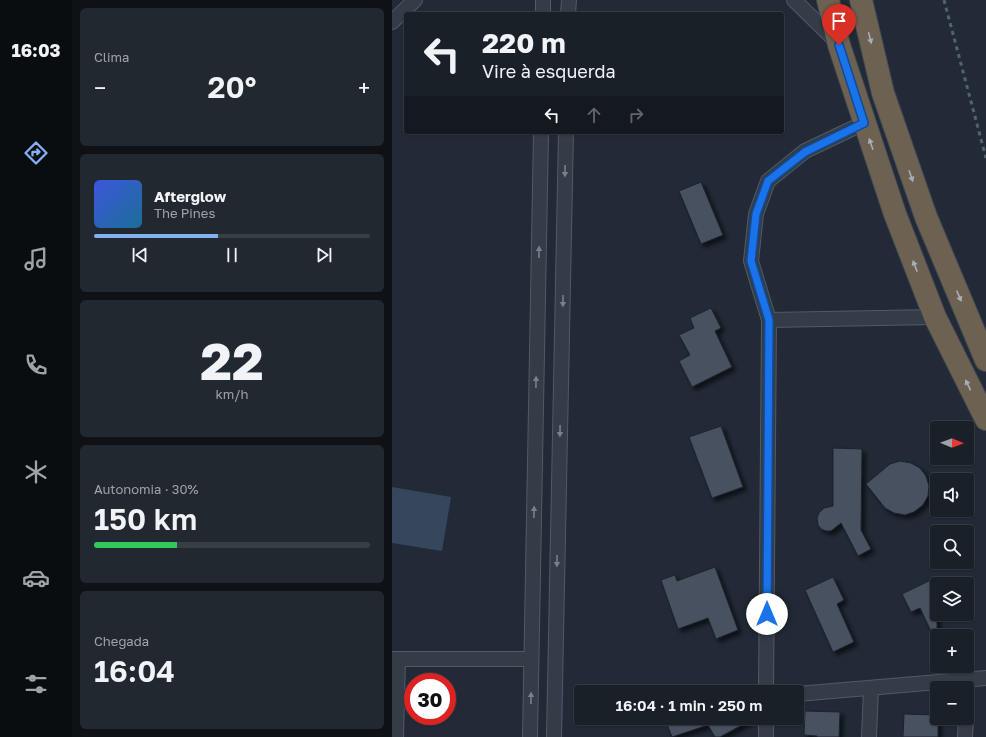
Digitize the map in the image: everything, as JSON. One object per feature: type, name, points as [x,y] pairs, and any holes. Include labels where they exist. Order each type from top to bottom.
[{"type":"highway","points":[[828,0],[839,45],[895,214],[935,317],[986,419]]},
{"type":"highway","points":[[860,0],[883,93],[926,217],[986,360]]},
{"type":"street","points":[[392,22],[415,0]]},
{"type":"street","points":[[543,0],[543,12]]},
{"type":"street","points":[[568,12],[569,0]]},
{"type":"street","points":[[794,0],[839,45]]},
{"type":"street","points":[[766,685],[769,320],[751,261],[756,214],[768,181],[805,152],[864,123]]},
{"type":"street","points":[[530,737],[541,134]]},
{"type":"street","points":[[554,737],[566,134]]},
{"type":"street","points":[[769,320],[935,317]]},
{"type":"street","points":[[396,737],[395,659],[532,659]]},
{"type":"street","points":[[974,682],[986,678]]},
{"type":"street","points":[[804,693],[871,688],[930,686]]},
{"type":"street","points":[[869,737],[871,688]]},
{"type":"street","points":[[766,725],[766,737]]},
{"type":"street","points":[[965,737],[966,725]]},
{"type":"water","points":[[392,487],[451,497],[442,551],[392,543]]},
{"type":"building","points":[[701,182],[723,235],[701,244],[679,191]]},
{"type":"building","points":[[711,308],[721,328],[715,331],[732,367],[692,387],[679,361],[690,355],[679,335],[694,328],[690,318]]},
{"type":"building","points":[[721,426],[743,487],[712,498],[689,437]]},
{"type":"building","points":[[833,448],[862,449],[861,530],[871,549],[858,556],[841,523],[831,531],[821,529],[818,525],[817,518],[819,513],[824,508],[833,506]]},
{"type":"building","points":[[900,461],[911,463],[920,468],[926,476],[929,486],[928,496],[923,505],[914,512],[905,515],[894,513],[885,508],[866,484],[890,464]]},
{"type":"building","points":[[715,567],[738,630],[716,639],[708,618],[678,629],[661,580],[675,575],[677,581]]},
{"type":"building","points":[[833,577],[844,600],[837,604],[854,642],[833,652],[805,590]]},
{"type":"building","points":[[930,580],[930,621],[937,621],[937,629],[930,629],[920,608],[911,612],[902,594]]},
{"type":"building","points":[[805,711],[840,712],[839,737],[817,737],[804,735]]},
{"type":"building","points":[[904,714],[930,715],[930,725],[938,725],[938,737],[903,737]]},
{"type":"building","points":[[667,725],[708,725],[672,737]]},
{"type":"building","points":[[708,725],[742,725],[720,737],[715,737]]},
{"type":"railway","points":[[944,0],[986,158]]},
{"type":"route","points":[[767,614],[769,320],[751,261],[756,214],[768,181],[805,152],[864,123],[839,45]]}]
